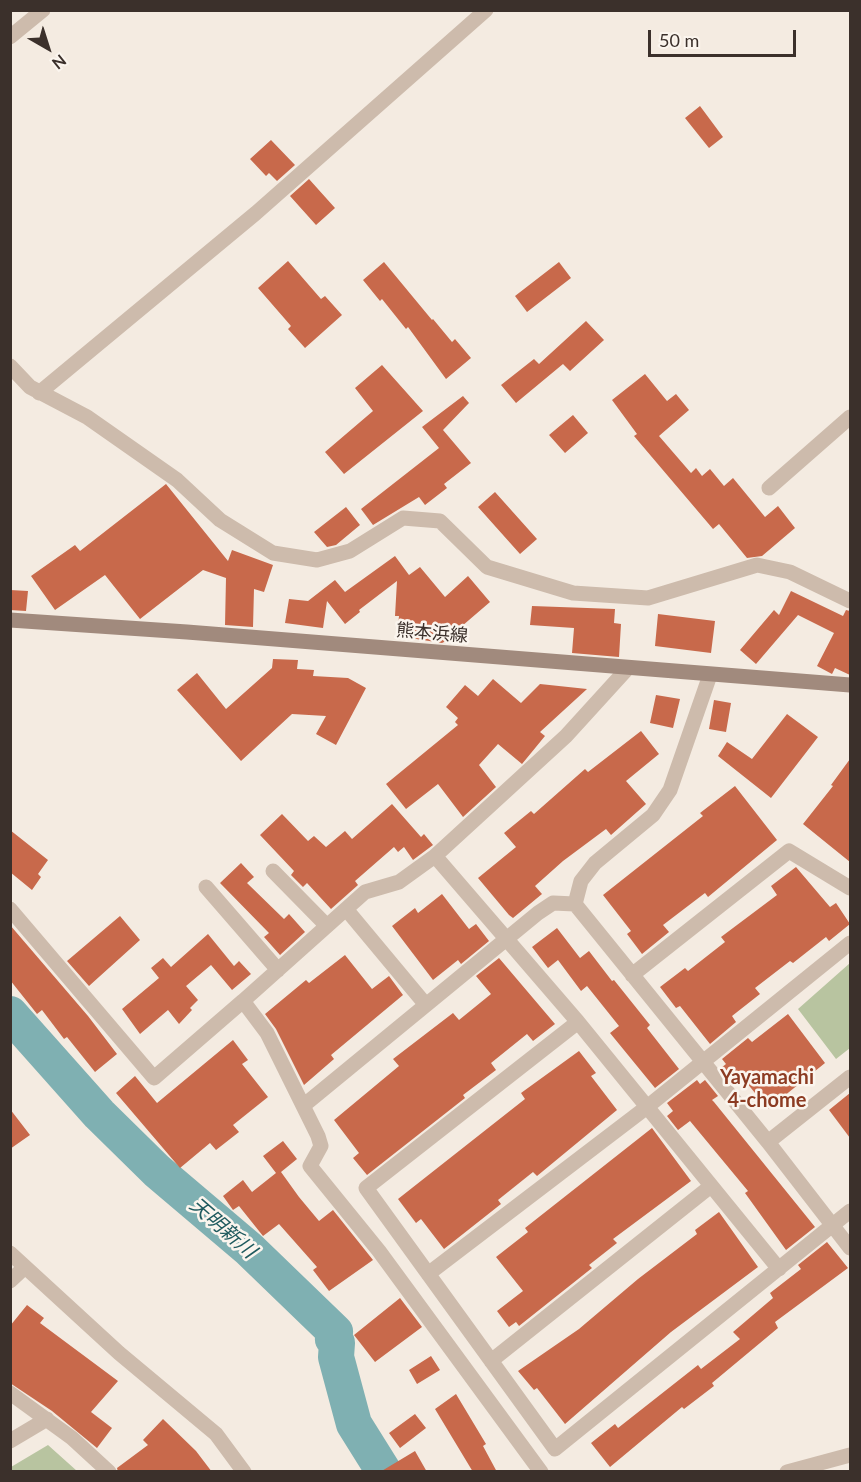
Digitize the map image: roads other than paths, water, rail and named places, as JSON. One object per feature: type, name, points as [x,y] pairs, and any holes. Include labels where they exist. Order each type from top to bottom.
[{"type":"main road","name":"熊本浜線","points":[[10,620],[850,685]]},
{"type":"street","points":[[10,37],[43,10]]},
{"type":"street","points":[[39,393],[256,213],[486,10]]},
{"type":"street","points":[[10,366],[39,393],[96,423],[177,480],[220,520],[273,553],[317,560],[350,551],[403,518],[440,521],[487,567],[573,593],[648,598],[758,565],[790,572],[850,601]]},
{"type":"street","points":[[769,488],[850,417]]},
{"type":"street","points":[[10,909],[154,1078],[365,892],[399,882],[435,856],[566,736],[627,669]]},
{"type":"street","points":[[575,904],[581,881],[595,863],[653,815],[670,789],[710,675]]},
{"type":"street","points":[[632,975],[789,851],[850,888]]},
{"type":"street","points":[[435,856],[578,1022],[779,1269]]},
{"type":"street","points":[[273,871],[327,926]]},
{"type":"street","points":[[206,886],[278,970]]},
{"type":"street","points":[[303,1106],[554,903],[575,904],[768,1142],[850,1248]]},
{"type":"street","points":[[346,909],[426,1005]]},
{"type":"street","points":[[428,1274],[647,1107],[850,943]]},
{"type":"street","points":[[243,1001],[267,1033],[321,1146],[310,1166],[379,1251],[541,1472]]},
{"type":"street","points":[[578,1022],[366,1188],[555,1449],[850,1211]]},
{"type":"street","points":[[768,1142],[850,1077]]},
{"type":"street","points":[[491,1361],[711,1186]]},
{"type":"street","points":[[10,1253],[119,1353],[216,1434],[244,1472]]},
{"type":"street","points":[[10,1281],[24,1268]]},
{"type":"street","points":[[10,1393],[72,1438],[108,1472]]},
{"type":"street","points":[[10,1441],[47,1419]]},
{"type":"street","points":[[787,1472],[850,1455]]},
{"type":"waterway","name":"天明新川","points":[[10,1014],[99,1114],[157,1171],[249,1249],[335,1332],[333,1339],[337,1343],[336,1357],[354,1424],[384,1472]]},
{"type":"district","name":"Yayamachi 4-chome","points":[[767,1090]]}]
